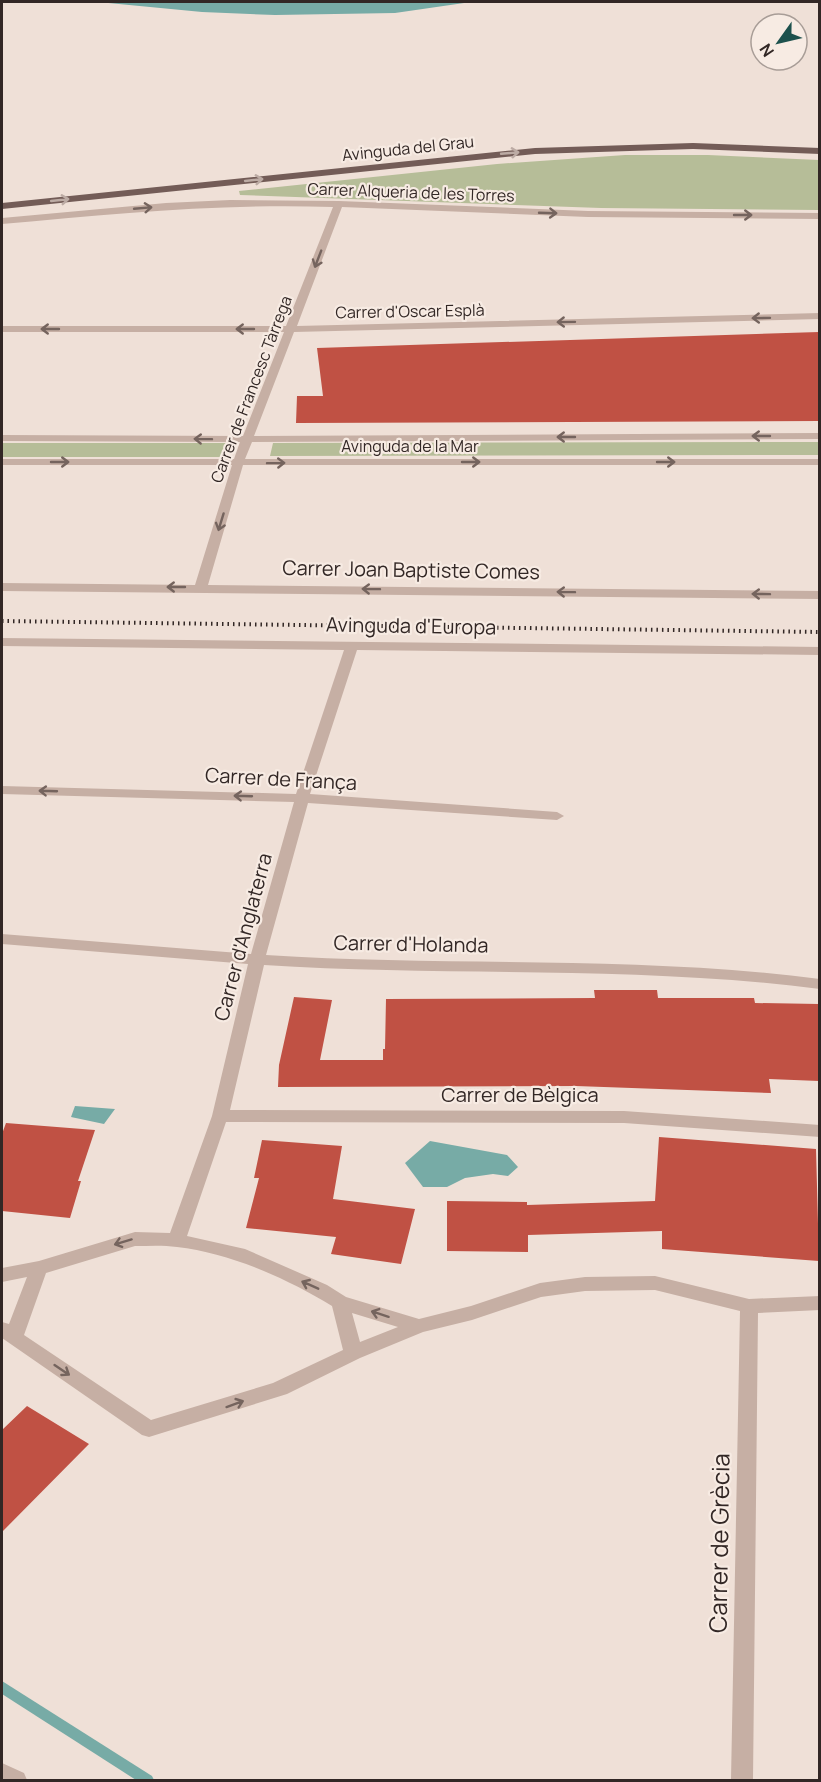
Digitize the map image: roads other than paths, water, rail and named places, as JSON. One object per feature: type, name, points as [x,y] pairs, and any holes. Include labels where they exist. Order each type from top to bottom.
[{"type":"main road","points":[[646,137],[819,142]]},
{"type":"main road","name":"Avinguda del Grau","points":[[454,149],[568,140]]},
{"type":"main road","name":"Avinguda del Grau","points":[[2,206],[535,151],[693,146],[819,151]]},
{"type":"main road","name":"Avinguda del Grau","points":[[2,196],[340,161]]},
{"type":"street","name":"Carrer Alqueria de les Torres","points":[[2,221],[200,204],[339,204],[588,214],[819,216]]},
{"type":"street","name":"Carrer de Francesc Tàrrega","points":[[201,587],[238,463],[339,204]]},
{"type":"street","name":"Carrer d'Oscar Esplà","points":[[2,329],[291,329],[819,316]]},
{"type":"street","name":"Avinguda de la Mar","points":[[2,438],[819,436]]},
{"type":"street","name":"Avinguda de la Mar","points":[[2,462],[819,462]]},
{"type":"street","name":"Carrer Joan Baptiste Comes","points":[[2,587],[201,587],[819,595]]},
{"type":"street","name":"Avinguda d'Europa","points":[[2,642],[819,651]]},
{"type":"street","name":"Carrer d'Anglaterra","points":[[177,1240],[220,1116],[257,961],[302,798],[352,645]]},
{"type":"street","name":"Carrer de França","points":[[2,790],[302,798],[557,816]]},
{"type":"street","name":"Carrer d'Holanda","points":[[2,939],[257,961],[404,967],[622,968],[770,976],[819,984]]},
{"type":"street","name":"Carrer de Bèlgica","points":[[220,1116],[624,1117],[819,1131]]},
{"type":"street","points":[[2,1275],[39,1268],[135,1239],[177,1240],[239,1254],[320,1290],[340,1302],[419,1326]]},
{"type":"street","points":[[39,1268],[8,1333],[149,1429],[227,1407],[314,1375],[353,1353],[419,1326],[472,1313],[540,1290],[585,1284],[655,1283],[749,1306],[819,1303]]},
{"type":"street","points":[[340,1302],[353,1353]]},
{"type":"street","name":"Carrer de Grècia","points":[[742,1780],[749,1306]]},
{"type":"street","points":[[2,1773],[16,1780]]},
{"type":"water","points":[[98,2],[471,2],[395,13],[275,15],[202,12]]},
{"type":"water","points":[[75,1106],[115,1109],[104,1124],[71,1117]]},
{"type":"water","points":[[430,1141],[507,1155],[518,1167],[508,1176],[493,1174],[465,1178],[447,1187],[423,1187],[405,1163]]},
{"type":"waterway","points":[[2,1687],[147,1780]]},
{"type":"railway","points":[[2,621],[820,632]]}]
